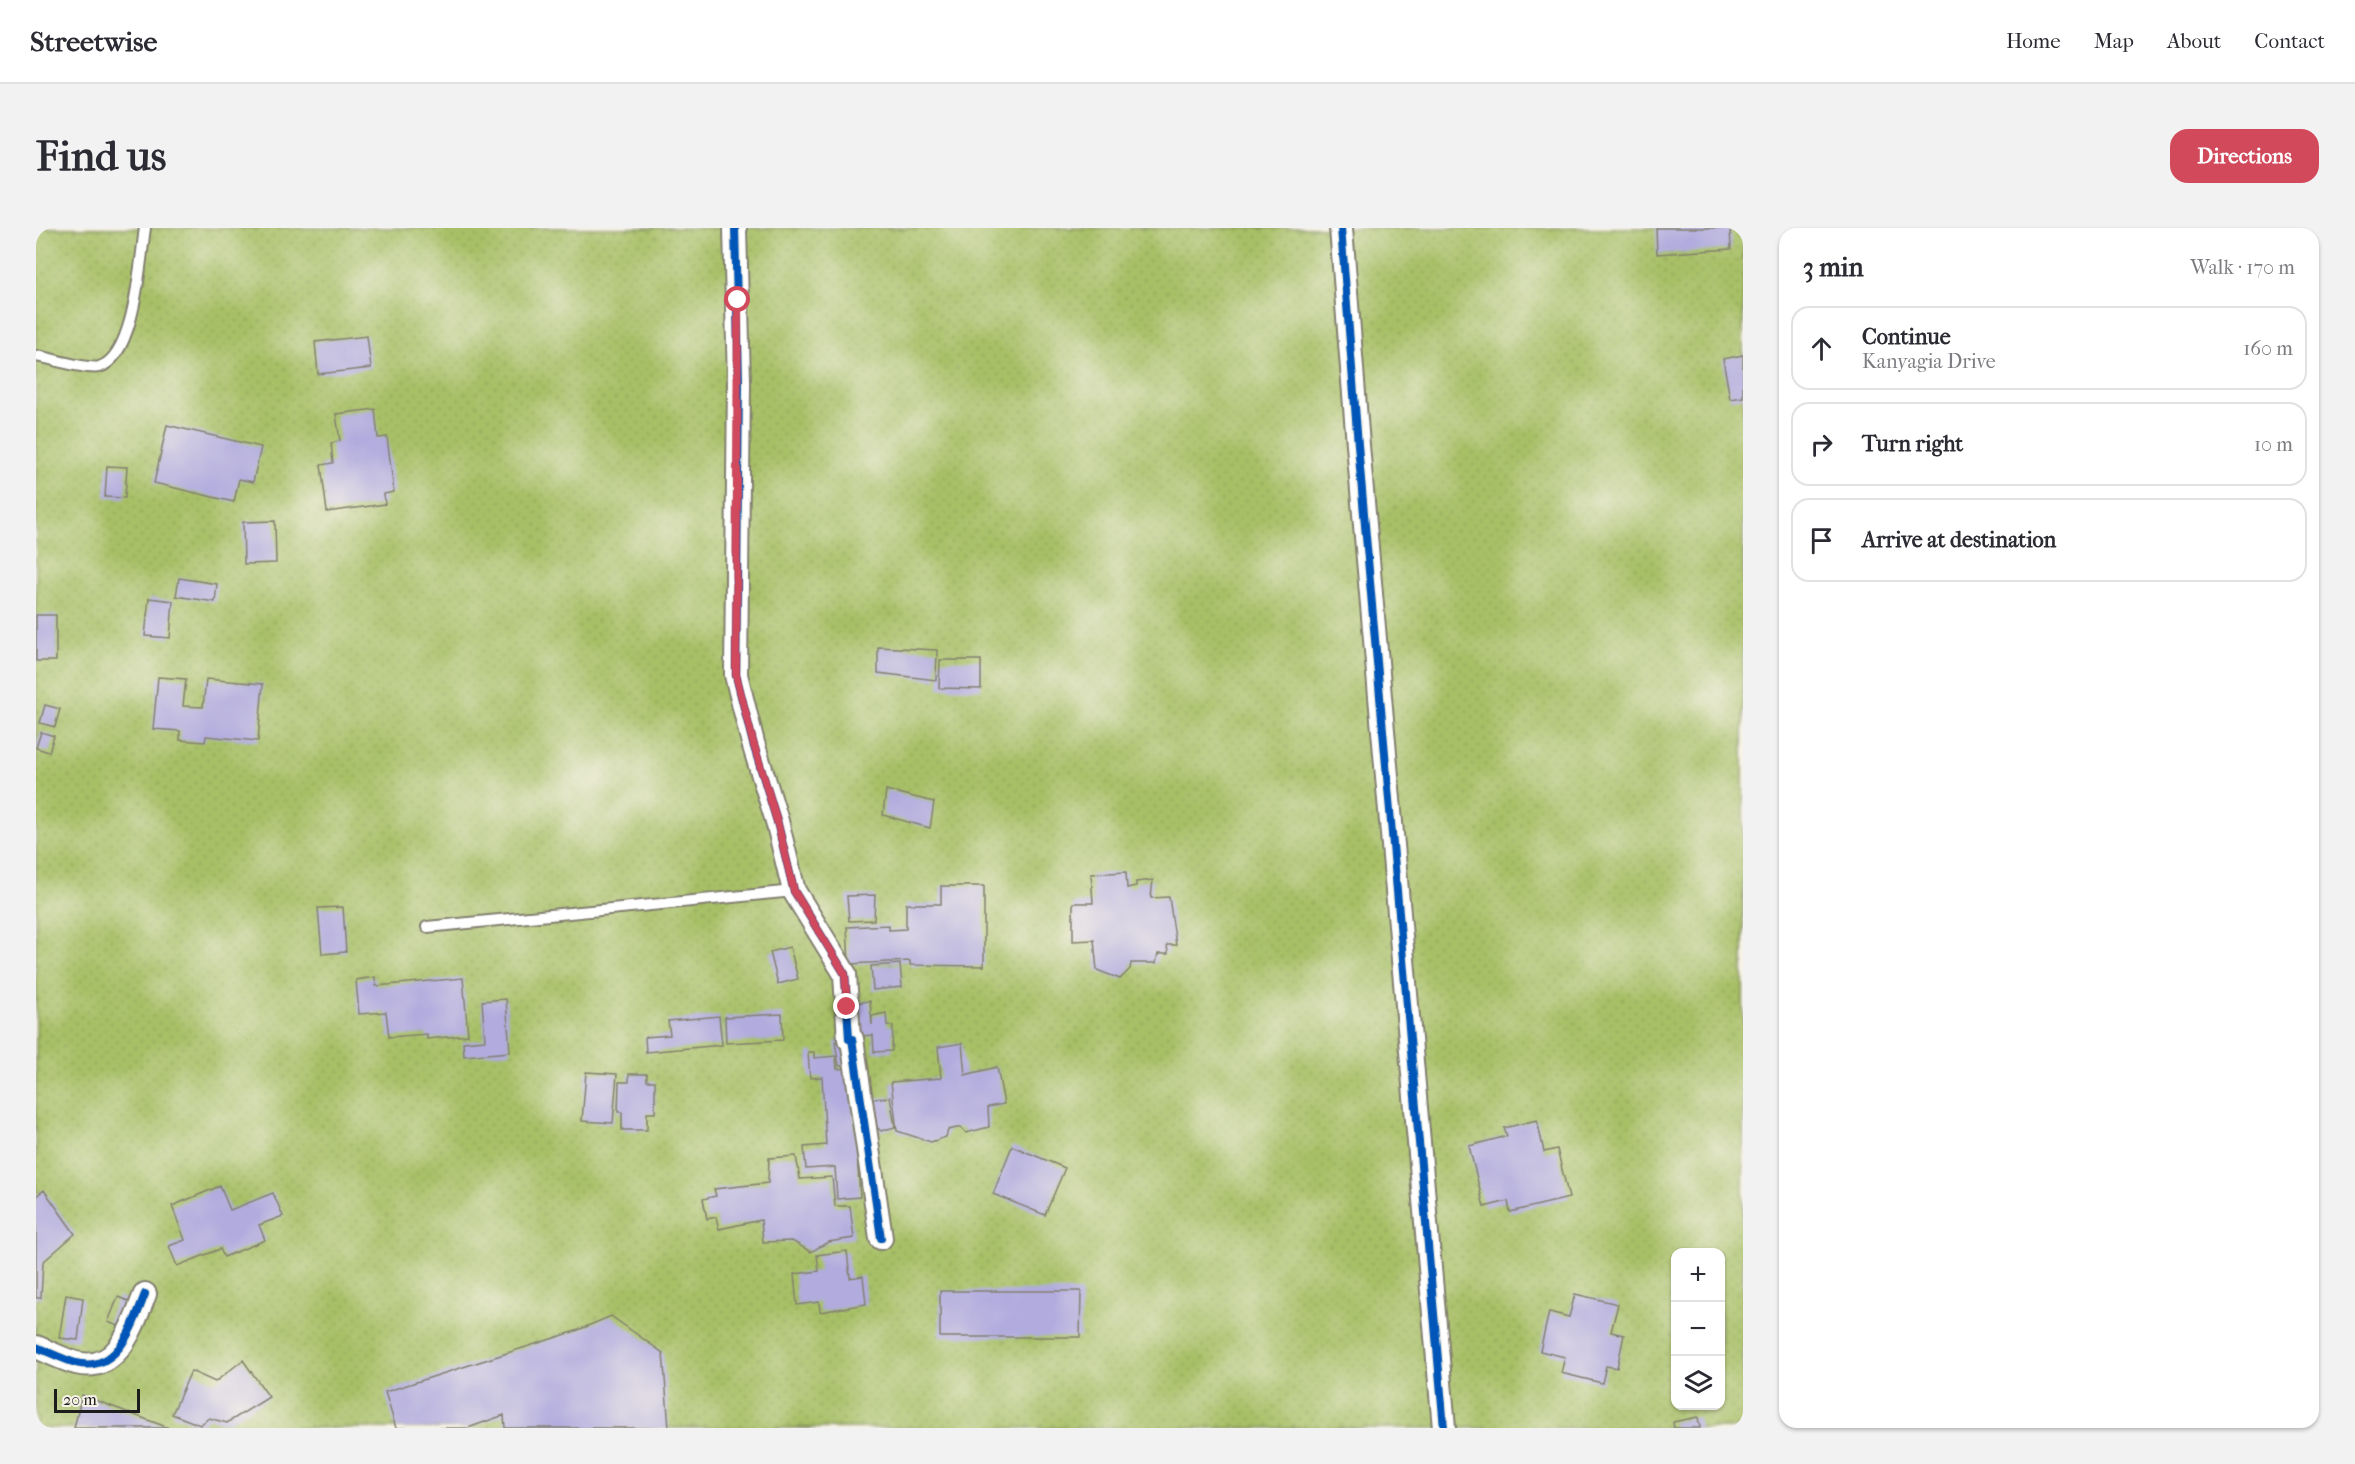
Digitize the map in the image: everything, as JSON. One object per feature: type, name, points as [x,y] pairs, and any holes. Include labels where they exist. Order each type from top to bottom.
[{"type":"street","points":[[735,228],[739,371],[736,675],[794,891],[845,974],[849,1039],[852,1039],[881,1238]]},
{"type":"street","points":[[1341,228],[1444,1428]]},
{"type":"street","points":[[36,1347],[77,1363],[95,1364],[113,1356],[128,1336],[145,1294]]},
{"type":"lane","points":[[36,356],[97,368],[113,361],[126,337],[145,228]]},
{"type":"lane","points":[[427,927],[794,891]]},
{"type":"green space","points":[[36,228],[1743,228],[1743,1428],[36,1428]]},
{"type":"building","points":[[1656,228],[1730,228],[1731,249],[1657,254]]},
{"type":"building","points":[[367,336],[371,368],[318,374],[315,342]]},
{"type":"building","points":[[1743,355],[1743,397],[1730,399],[1723,359]]},
{"type":"building","points":[[375,409],[378,438],[387,437],[394,492],[384,494],[385,504],[327,512],[321,465],[333,463],[331,443],[340,441],[336,414]]},
{"type":"building","points":[[167,425],[261,447],[253,482],[239,479],[234,502],[154,483]]},
{"type":"building","points":[[107,466],[127,467],[125,498],[105,497]]},
{"type":"building","points":[[275,521],[276,563],[244,564],[243,522]]},
{"type":"building","points":[[179,578],[217,584],[215,602],[176,596]]},
{"type":"building","points":[[149,598],[173,601],[170,638],[145,636]]},
{"type":"building","points":[[36,615],[56,615],[56,661],[36,661]]},
{"type":"building","points":[[878,647],[937,650],[936,680],[878,673]]},
{"type":"building","points":[[940,660],[981,660],[981,689],[939,688]]},
{"type":"building","points":[[158,677],[186,679],[183,706],[203,707],[206,679],[263,684],[258,741],[206,736],[205,742],[180,740],[180,731],[153,729]]},
{"type":"building","points":[[45,705],[60,709],[55,727],[40,723]]},
{"type":"building","points":[[41,732],[54,736],[49,752],[36,748]]},
{"type":"building","points":[[886,790],[934,802],[930,828],[883,815]]},
{"type":"building","points":[[1126,872],[1127,888],[1136,886],[1136,882],[1153,880],[1151,898],[1169,897],[1176,945],[1167,945],[1168,954],[1158,954],[1156,963],[1131,963],[1130,969],[1120,979],[1097,970],[1094,940],[1073,941],[1073,903],[1093,903],[1091,874]]},
{"type":"building","points":[[941,886],[984,886],[984,966],[910,965],[910,961],[849,964],[847,927],[889,925],[889,930],[906,929],[906,904],[941,904]]},
{"type":"building","points":[[875,895],[874,920],[849,921],[847,896]]},
{"type":"building","points":[[343,907],[346,952],[322,954],[318,908]]},
{"type":"building","points":[[790,947],[798,979],[778,984],[770,952]]},
{"type":"building","points":[[900,964],[902,987],[873,990],[871,966]]},
{"type":"building","points":[[375,977],[376,986],[463,978],[468,1035],[427,1039],[427,1034],[389,1037],[386,1012],[359,1014],[356,980]]},
{"type":"building","points":[[506,999],[510,1052],[464,1056],[463,1042],[485,1040],[482,1001]]},
{"type":"building","points":[[870,1001],[872,1025],[872,1016],[886,1013],[887,1025],[893,1026],[892,1051],[874,1052],[873,1035],[850,1037],[853,1003]]},
{"type":"building","points":[[782,1014],[783,1040],[726,1043],[725,1017]]},
{"type":"building","points":[[719,1016],[722,1045],[646,1052],[645,1037],[670,1035],[668,1021]]},
{"type":"building","points":[[852,1040],[854,1065],[839,1066],[835,1042]]},
{"type":"building","points":[[962,1043],[965,1075],[997,1067],[1004,1104],[988,1107],[989,1127],[966,1133],[961,1127],[948,1130],[946,1137],[931,1142],[897,1131],[891,1082],[941,1078],[938,1047]]},
{"type":"building","points":[[808,1052],[814,1052],[814,1058],[836,1056],[837,1069],[851,1068],[860,1197],[837,1199],[835,1167],[806,1169],[804,1147],[826,1145],[822,1077],[810,1078]]},
{"type":"building","points":[[586,1072],[617,1074],[613,1123],[582,1121]]},
{"type":"building","points":[[629,1074],[647,1074],[647,1081],[655,1081],[655,1113],[647,1113],[647,1130],[622,1130],[622,1112],[618,1112],[619,1082],[629,1082]]},
{"type":"building","points":[[890,1097],[895,1127],[881,1131],[868,1119],[873,1099]]},
{"type":"building","points":[[1537,1120],[1544,1152],[1557,1149],[1569,1198],[1510,1212],[1508,1201],[1484,1207],[1469,1146],[1507,1136],[1504,1128]]},
{"type":"building","points":[[1012,1146],[1065,1168],[1045,1215],[993,1194]]},
{"type":"building","points":[[796,1156],[800,1179],[832,1177],[835,1206],[850,1206],[854,1238],[828,1242],[811,1252],[792,1241],[763,1242],[761,1220],[719,1229],[716,1217],[707,1219],[703,1199],[716,1196],[714,1189],[768,1183],[769,1158]]},
{"type":"building","points":[[220,1186],[230,1210],[273,1193],[283,1216],[259,1225],[265,1240],[224,1257],[220,1249],[177,1266],[169,1246],[185,1240],[172,1206]]},
{"type":"building","points":[[44,1190],[75,1234],[43,1262],[41,1298],[36,1298],[36,1196]]},
{"type":"building","points":[[847,1251],[850,1278],[863,1276],[866,1304],[820,1312],[819,1302],[797,1305],[794,1274],[819,1271],[817,1255]]},
{"type":"building","points":[[940,1291],[1081,1291],[1080,1337],[940,1337]]},
{"type":"building","points":[[1575,1294],[1618,1304],[1611,1332],[1624,1335],[1617,1368],[1606,1366],[1602,1383],[1561,1373],[1565,1357],[1540,1351],[1549,1312],[1569,1317]]},
{"type":"building","points":[[66,1295],[83,1298],[78,1340],[59,1338]]},
{"type":"building","points":[[118,1297],[131,1302],[121,1327],[108,1322]]},
{"type":"building","points":[[611,1316],[663,1353],[669,1428],[505,1428],[504,1415],[468,1428],[396,1428],[385,1392],[576,1331]]},
{"type":"building","points":[[243,1360],[269,1397],[227,1423],[209,1418],[200,1425],[172,1414],[191,1371],[215,1382]]},
{"type":"building","points":[[82,1395],[169,1428],[74,1428]]},
{"type":"building","points":[[1698,1417],[1700,1428],[1674,1428],[1673,1422]]},
{"type":"cycle path","points":[[735,228],[739,382],[736,675],[794,891],[845,974],[849,1039],[852,1039],[881,1238]]},
{"type":"cycle path","points":[[1341,228],[1444,1428]]},
{"type":"cycle path","points":[[36,1347],[76,1363],[91,1364],[103,1361],[114,1354],[122,1344],[145,1294]]},
{"type":"route","points":[[738,300],[736,675],[794,891],[845,974],[847,1007]]}]
